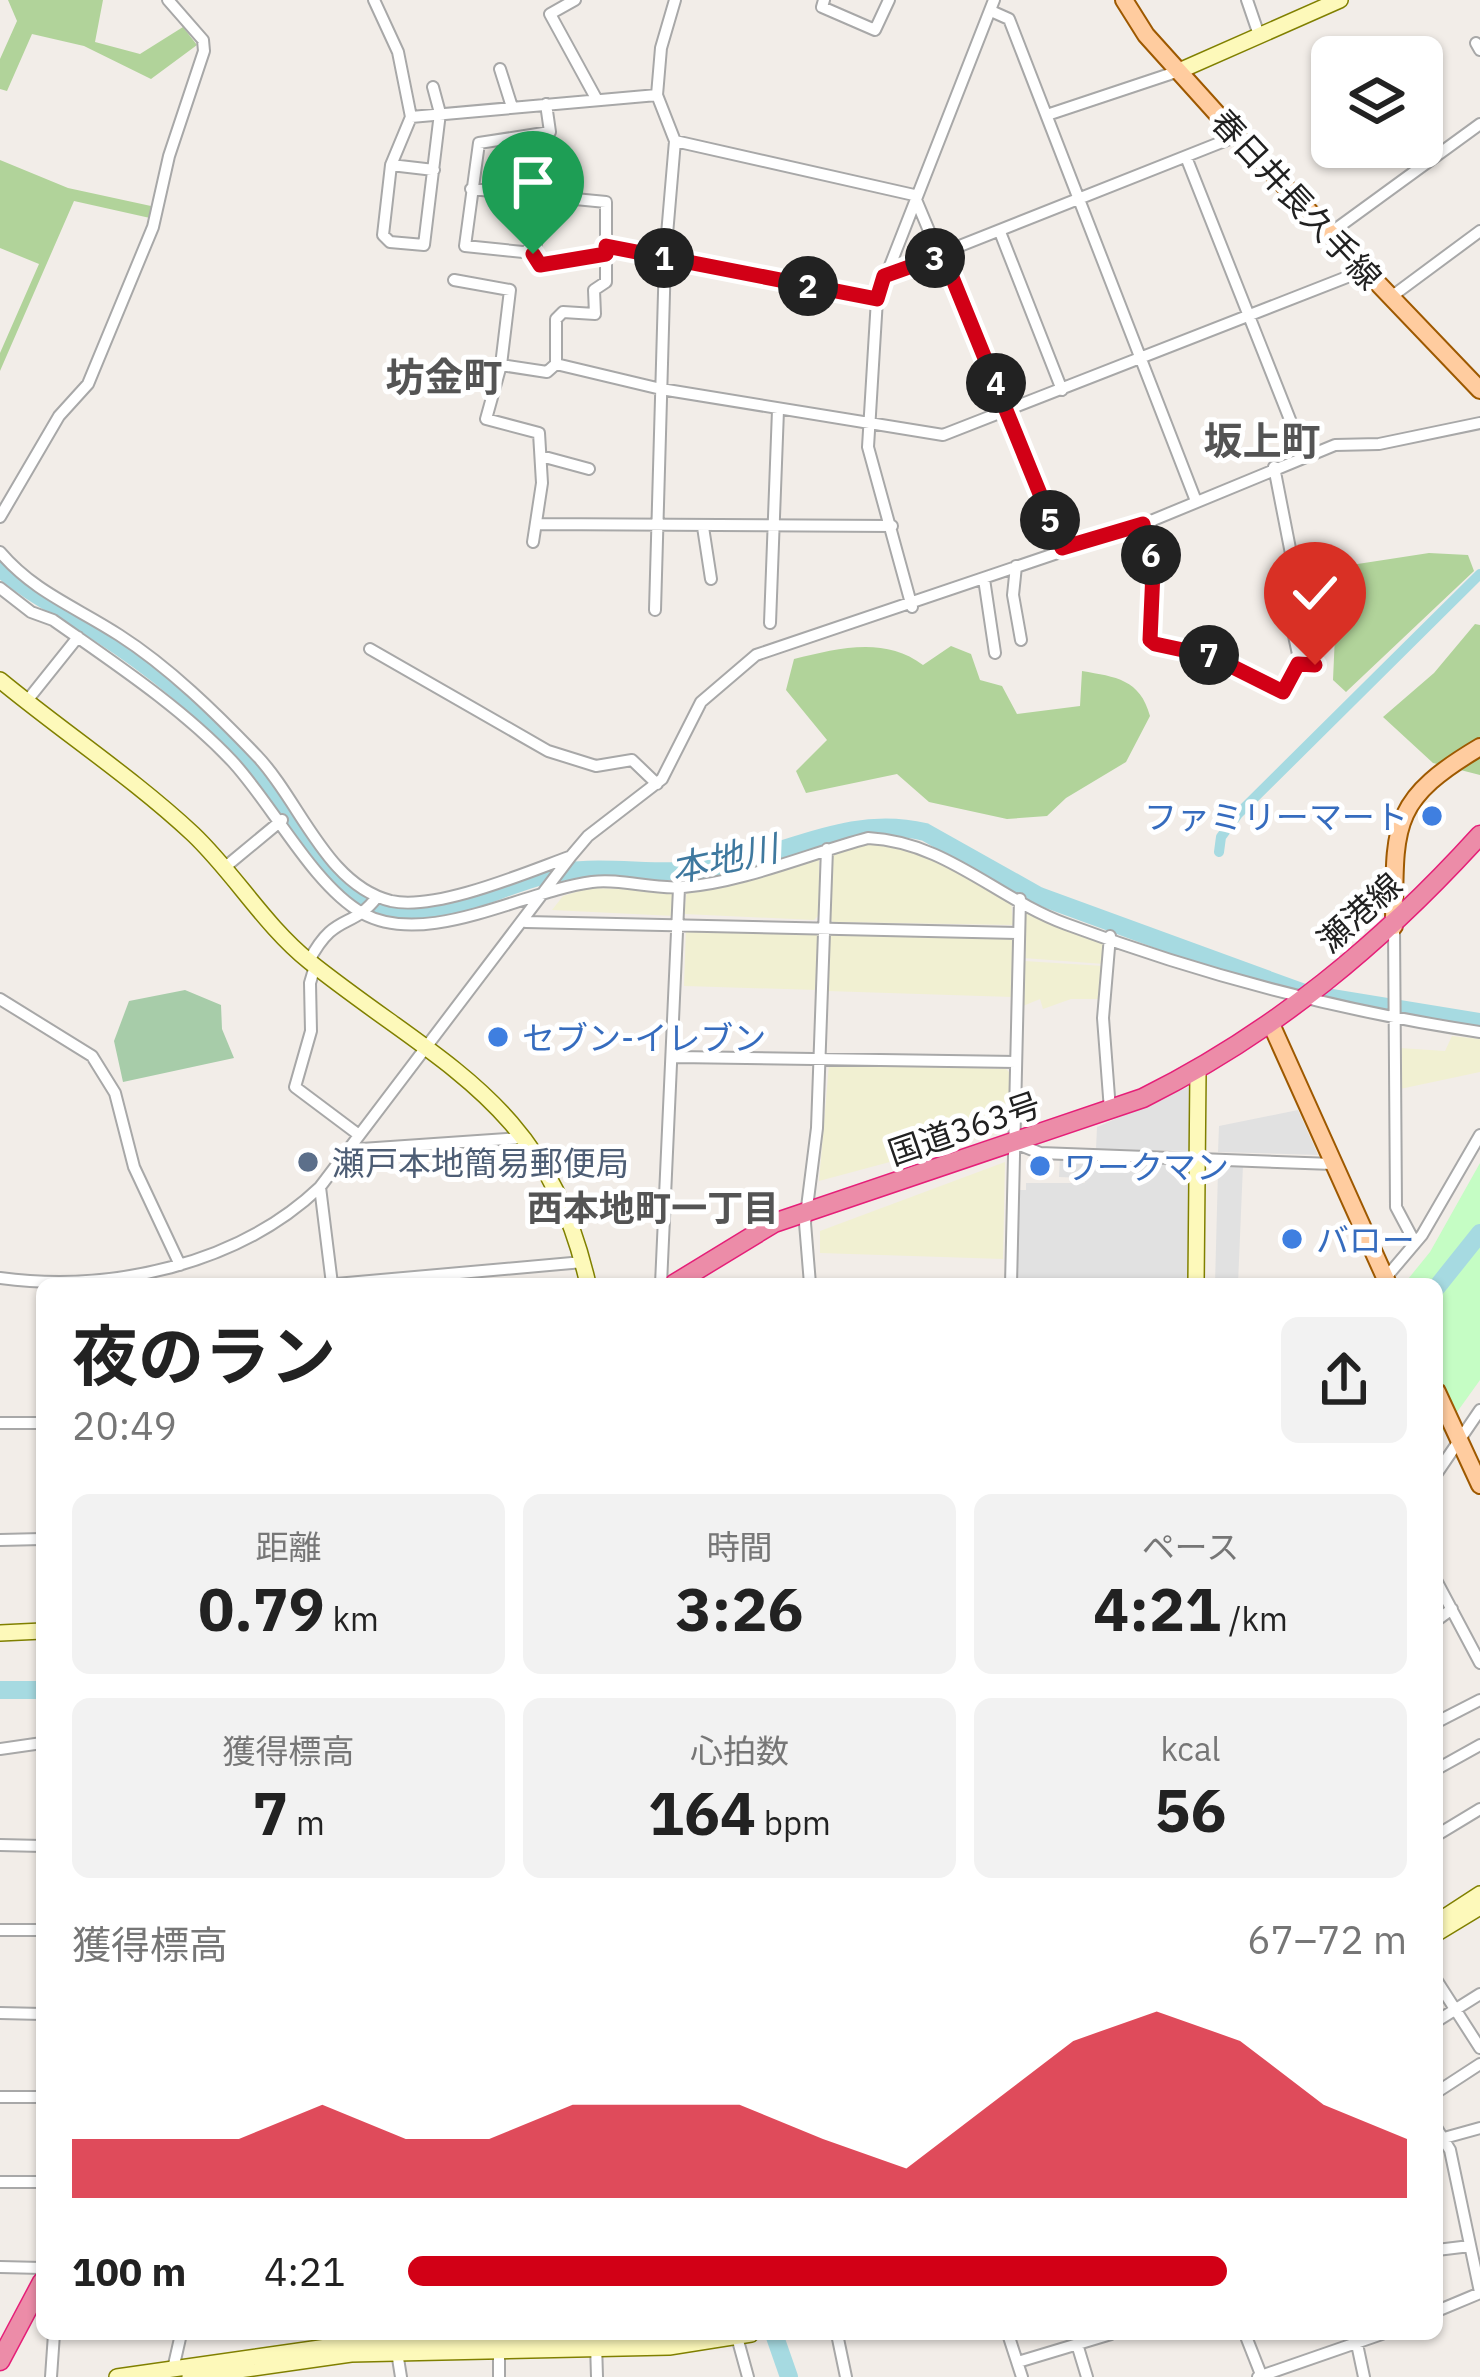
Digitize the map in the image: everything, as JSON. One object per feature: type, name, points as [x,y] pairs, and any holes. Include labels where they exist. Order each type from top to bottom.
[{"type":"highway","name":"瀬港線","points":[[1271,1024],[1394,926],[1480,835]]},
{"type":"highway","name":"国道363号","points":[[683,1278],[740,1240],[806,1213],[1110,1110],[1198,1071],[1271,1024]]},
{"type":"highway","points":[[0,2361],[36,2293]]},
{"type":"main road","name":"春日井長久手線","points":[[1124,0],[1237,136],[1480,390]]},
{"type":"main road","points":[[1394,926],[1399,836],[1413,796],[1423,782],[1480,747]]},
{"type":"main road","points":[[1271,1024],[1383,1278]]},
{"type":"main road","points":[[1443,1405],[1480,1485]]},
{"type":"street","points":[[0,518],[59,416],[88,384],[153,227],[169,156],[204,51],[202,40],[168,0]]},
{"type":"street","points":[[374,0],[398,52],[411,118],[391,165],[383,235],[390,242],[424,245],[440,113],[433,87]]},
{"type":"street","points":[[575,0],[550,14],[597,100]]},
{"type":"street","points":[[655,610],[665,258],[675,141],[657,95],[661,47],[675,0]]},
{"type":"street","points":[[824,0],[822,7],[875,29],[889,0]]},
{"type":"street","points":[[1247,0],[1258,35]]},
{"type":"street","points":[[1047,115],[1179,71],[1340,0]]},
{"type":"street","points":[[912,607],[868,447],[877,299],[914,195],[993,6],[1009,19],[1196,501]]},
{"type":"street","points":[[500,69],[512,107]]},
{"type":"street","points":[[411,118],[657,95]]},
{"type":"street","points":[[533,254],[465,246],[478,143],[550,132],[547,104]]},
{"type":"street","points":[[1330,234],[1480,124]]},
{"type":"street","points":[[884,276],[1237,136]]},
{"type":"street","points":[[675,141],[914,195]]},
{"type":"street","points":[[1186,157],[1304,455]]},
{"type":"street","points":[[391,165],[434,170]]},
{"type":"street","points":[[471,189],[606,202],[606,282],[594,290],[595,314],[563,312],[556,319],[556,364],[548,372],[501,365]]},
{"type":"street","points":[[914,195],[1062,548]]},
{"type":"street","points":[[551,196],[533,254],[540,265],[606,250],[877,299]]},
{"type":"street","points":[[1390,297],[1480,231]]},
{"type":"street","points":[[1000,232],[1062,390]]},
{"type":"street","points":[[556,364],[662,389],[944,435],[1365,270]]},
{"type":"street","points":[[454,280],[510,290],[501,365],[486,419],[539,433],[533,542]]},
{"type":"street","points":[[770,623],[778,410]]},
{"type":"street","points":[[156,1278],[282,1219],[320,1187],[526,922],[571,856],[588,836],[657,784],[690,717],[757,655],[912,607],[1062,548],[1143,524],[1335,445],[1379,444],[1480,422]]},
{"type":"street","points":[[541,456],[589,469]]},
{"type":"street","points":[[1274,467],[1294,569]]},
{"type":"street","points":[[536,524],[892,526]]},
{"type":"street","points":[[1143,524],[1153,571],[1150,640],[1211,656],[1283,692],[1298,664]]},
{"type":"street","points":[[703,527],[710,579]]},
{"type":"street","points":[[0,552],[44,594],[121,636],[209,709],[261,760],[335,863],[361,890],[398,903],[441,897],[571,856]]},
{"type":"street","points":[[1016,566],[1013,595],[1022,640]]},
{"type":"street","points":[[984,579],[995,653]]},
{"type":"street","points":[[0,588],[78,637],[193,724],[282,820],[324,878],[364,914],[407,927],[594,881],[680,888],[868,838],[919,845],[1064,924],[1395,1019],[1480,1032]]},
{"type":"street","points":[[26,701],[78,637]]},
{"type":"street","points":[[370,649],[548,752],[596,766],[632,760],[657,784]]},
{"type":"street","points":[[0,680],[162,806],[224,868],[263,917],[312,963],[492,1098],[556,1192],[587,1278]]},
{"type":"street","points":[[224,868],[282,820]]},
{"type":"street","points":[[810,1278],[806,1213],[820,1061],[827,849]]},
{"type":"street","points":[[660,1278],[676,1057],[680,888]]},
{"type":"street","points":[[359,1135],[312,1095],[295,1087],[311,1031],[312,963],[326,930],[364,914],[377,896]]},
{"type":"street","points":[[1011,1278],[1020,899]]},
{"type":"street","points":[[526,922],[1017,933]]},
{"type":"street","points":[[1394,926],[1396,1208],[1413,1239]]},
{"type":"street","points":[[1110,936],[1103,1018],[1110,1110]]},
{"type":"street","points":[[0,999],[92,1056],[115,1093],[134,1167],[180,1265]]},
{"type":"street","points":[[676,1057],[1016,1062]]},
{"type":"street","points":[[1196,1278],[1198,1071]]},
{"type":"street","points":[[1388,1278],[1413,1239],[1421,1235],[1480,1135]]},
{"type":"street","points":[[347,1150],[522,1138]]},
{"type":"street","points":[[1015,1142],[1040,1154],[1334,1165]]},
{"type":"street","points":[[320,1187],[333,1278]]},
{"type":"street","points":[[402,1278],[583,1262]]},
{"type":"street","points":[[0,1278],[36,1278]]},
{"type":"street","points":[[1443,1464],[1480,1410]]},
{"type":"street","points":[[0,1423],[36,1423]]},
{"type":"street","points":[[0,1540],[36,1539]]},
{"type":"street","points":[[1443,1593],[1480,1663]]},
{"type":"street","points":[[1443,1616],[1452,1609]]},
{"type":"street","points":[[0,1633],[36,1631]]},
{"type":"street","points":[[1443,1719],[1480,1700]]},
{"type":"street","points":[[0,1749],[36,1744]]},
{"type":"street","points":[[1443,1766],[1480,1745]]},
{"type":"street","points":[[1443,1831],[1480,1809]]},
{"type":"street","points":[[0,1845],[36,1846]]},
{"type":"street","points":[[1443,1918],[1480,1894]]},
{"type":"street","points":[[1443,1929],[1480,1907]]},
{"type":"street","points":[[0,1930],[36,1930]]},
{"type":"street","points":[[1443,1991],[1480,2048]]},
{"type":"street","points":[[1443,2017],[1480,1994]]},
{"type":"street","points":[[0,2013],[36,2014]]},
{"type":"street","points":[[1443,2088],[1480,2064]]},
{"type":"street","points":[[0,2097],[36,2097]]},
{"type":"street","points":[[1443,2308],[1480,2292],[1444,2139],[1480,2128]]},
{"type":"street","points":[[0,2182],[36,2182]]},
{"type":"street","points":[[1443,2249],[1471,2246]]},
{"type":"street","points":[[0,2267],[36,2268]]},
{"type":"street","points":[[51,2377],[54,2340]]},
{"type":"street","points":[[173,2369],[180,2340]]},
{"type":"street","points":[[117,2377],[318,2347],[547,2340]]},
{"type":"street","points":[[596,2340],[597,2377]]},
{"type":"street","points":[[605,2340],[669,2347],[717,2340]]},
{"type":"street","points":[[745,2340],[748,2377]]},
{"type":"street","points":[[838,2340],[846,2377]]},
{"type":"street","points":[[1011,2340],[1022,2377]]},
{"type":"street","points":[[1018,2362],[1091,2340]]},
{"type":"street","points":[[1247,2340],[1261,2376],[1366,2340]]},
{"type":"street","points":[[1328,2340],[1333,2352]]},
{"type":"street","points":[[498,2341],[499,2377]]},
{"type":"street","points":[[399,2342],[401,2377]]},
{"type":"street","points":[[1077,2344],[1087,2377]]},
{"type":"street","points":[[1357,2344],[1364,2377]]},
{"type":"street","points":[[190,2377],[318,2347]]},
{"type":"street","points":[[312,2377],[318,2347]]},
{"type":"green space","points":[[8,0],[103,0],[95,42],[140,54],[183,27],[197,45],[151,79],[84,46],[32,34],[7,91],[0,89],[0,59],[17,21]]},
{"type":"green space","points":[[0,160],[68,188],[151,206],[150,218],[74,201],[0,371],[0,353],[39,264],[0,248]]},
{"type":"green space","points":[[1429,553],[1468,555],[1474,571],[1346,692],[1333,680],[1338,567]]},
{"type":"green space","points":[[1475,624],[1480,625],[1480,775],[1433,763],[1383,717],[1434,673]]},
{"type":"green space","points":[[951,646],[971,654],[980,680],[1002,686],[1017,714],[1080,706],[1082,671],[1133,687],[1150,716],[1126,762],[1066,798],[1047,816],[1007,819],[929,802],[897,774],[806,793],[796,771],[827,740],[786,690],[794,659],[844,648],[877,647],[923,665]]},
{"type":"green space","points":[[872,844],[938,857],[1011,899],[1013,925],[833,922],[828,918],[831,852]]},
{"type":"green space","points":[[819,858],[819,915],[814,920],[684,914],[687,890]]},
{"type":"green space","points":[[589,888],[675,891],[674,916],[552,910],[563,896]]},
{"type":"green space","points":[[1026,910],[1105,943],[1104,964],[1023,958]]},
{"type":"green space","points":[[686,928],[815,932],[819,936],[817,990],[684,986]]},
{"type":"green space","points":[[835,931],[1009,937],[1014,941],[1012,997],[827,991],[829,935]]},
{"type":"green space","points":[[1024,961],[1104,966],[1102,999],[1071,999],[1043,1009],[1040,999],[1023,1006]]},
{"type":"green space","points":[[185,990],[221,1005],[222,1029],[234,1058],[123,1082],[114,1041],[129,1001]]},
{"type":"green space","points":[[1452,1036],[1480,1039],[1480,1072],[1400,1089],[1400,1048],[1445,1051]]},
{"type":"green space","points":[[829,1064],[1006,1069],[1011,1074],[1009,1130],[819,1181]]},
{"type":"green space","points":[[1005,1162],[1003,1259],[820,1253],[820,1231]]},
{"type":"green space","points":[[1480,1163],[1480,1380],[1443,1432],[1443,1278],[1409,1278],[1430,1252]]},
{"type":"shaded area","points":[[1188,1087],[1194,1093],[1190,1151],[1096,1149],[1097,1127]]},
{"type":"shaded area","points":[[1298,1110],[1318,1155],[1218,1152],[1219,1126]]},
{"type":"shaded area","points":[[1060,1156],[1084,1157],[1084,1166],[1086,1161],[1181,1163],[1182,1170],[1190,1171],[1187,1278],[1016,1278],[1019,1190],[1026,1190],[1026,1183],[1085,1183],[1084,1178],[1059,1177]]},
{"type":"shaded area","points":[[1226,1164],[1243,1165],[1238,1278],[1215,1278],[1218,1171],[1225,1171]]},
{"type":"waterway","name":"本地川","points":[[0,568],[120,647],[199,709],[265,778],[334,878],[365,904],[387,911],[432,911],[563,872],[691,871],[843,832],[897,828],[925,832],[1039,896],[1307,994],[1480,1022]]},
{"type":"waterway","points":[[1219,852],[1221,837],[1238,814],[1480,574]]},
{"type":"waterway","points":[[1443,1279],[1480,1233]]},
{"type":"waterway","points":[[0,1690],[36,1690]]},
{"type":"waterway","points":[[776,2340],[789,2377]]},
{"type":"place","name":"ファミリーマート","points":[[1432,816]]},
{"type":"place","name":"セブン-イレブン","points":[[498,1037]]},
{"type":"place","name":"瀬戸本地簡易郵便局","points":[[308,1162]]},
{"type":"place","name":"ワークマン","points":[[1040,1166]]},
{"type":"place","name":"バロー","points":[[1292,1239]]},
{"type":"district","name":"坊金町","points":[[444,376]]},
{"type":"district","name":"坂上町","points":[[1262,440]]},
{"type":"district","name":"西本地町一丁目","points":[[653,1207]]},
{"type":"route","points":[[533,254],[540,265],[606,254],[606,246],[877,299],[884,276],[943,255],[1062,548],[1143,524],[1153,571],[1150,640],[1211,656],[1283,692],[1298,664],[1300,668],[1315,665]]}]
